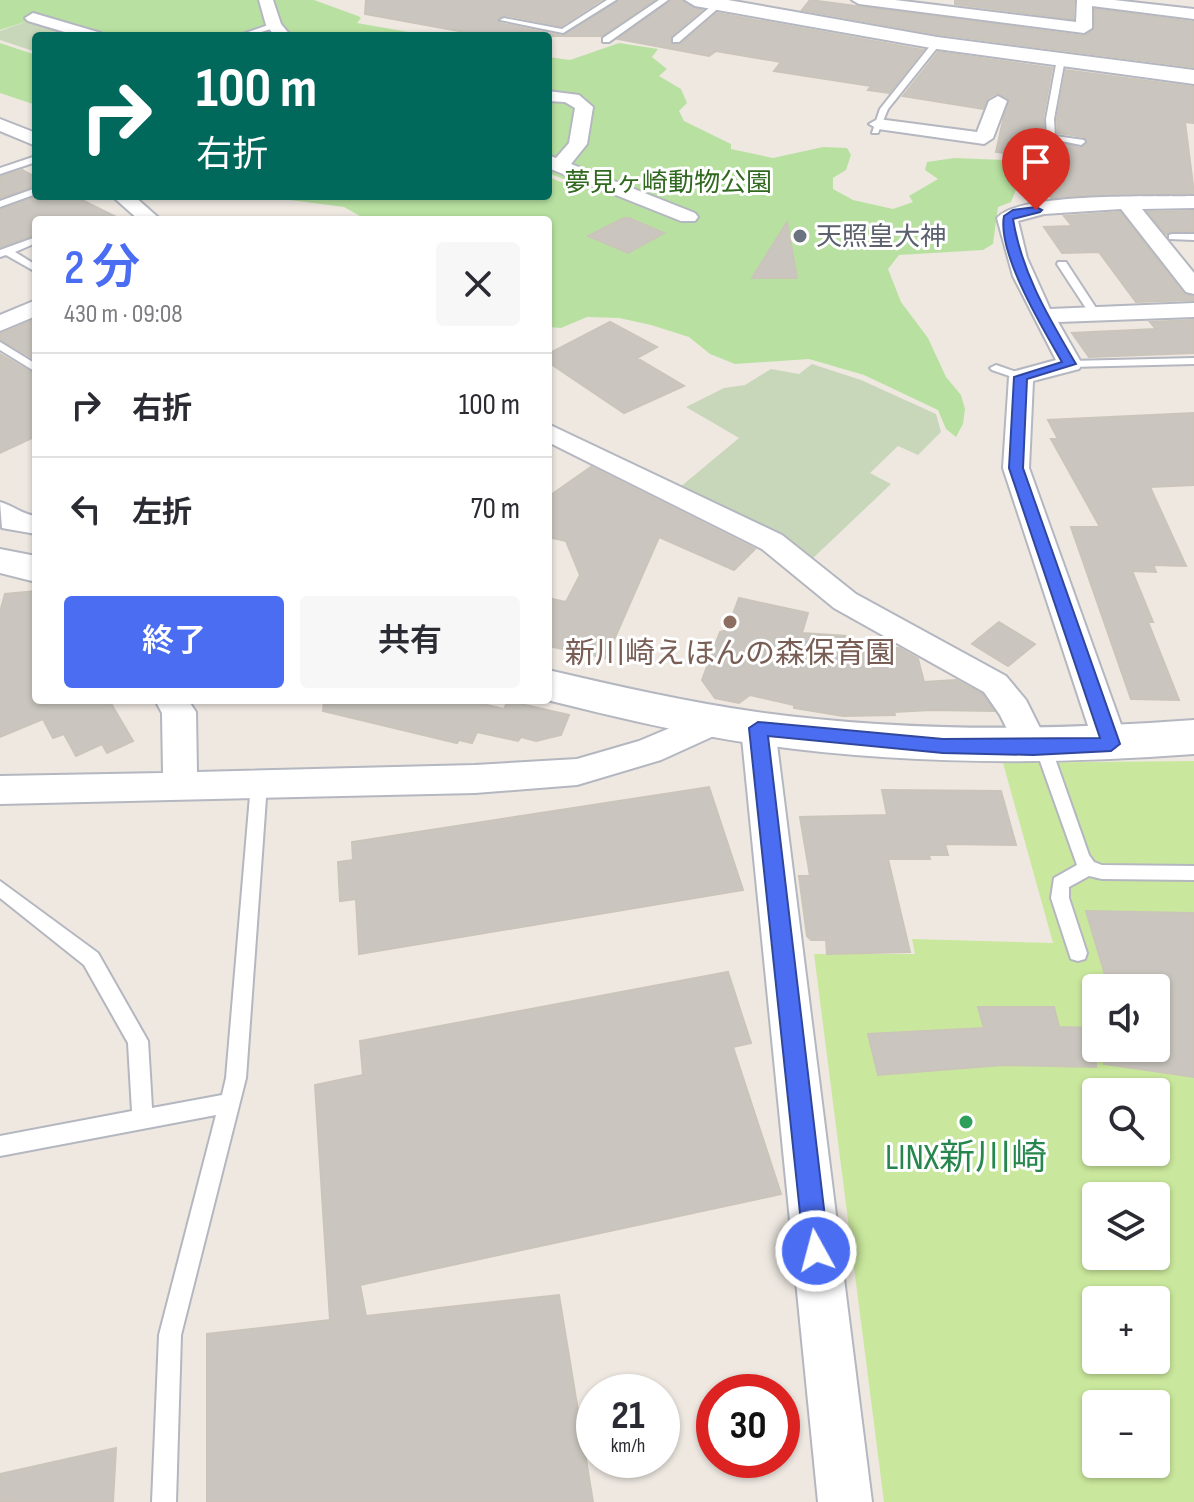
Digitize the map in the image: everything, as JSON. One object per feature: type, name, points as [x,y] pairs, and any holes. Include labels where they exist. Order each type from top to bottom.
[{"type":"street","points":[[266,0],[278,30]]},
{"type":"street","points":[[695,0],[937,43],[1194,77]]},
{"type":"street","points":[[859,0],[1084,28],[1084,1],[1194,14]]},
{"type":"street","points":[[937,43],[943,10]]},
{"type":"street","points":[[33,18],[81,32]]},
{"type":"street","points":[[552,96],[569,97],[584,107],[578,144],[554,163],[688,217]]},
{"type":"street","points":[[876,128],[984,138],[998,101]]},
{"type":"street","points":[[0,125],[32,138]]},
{"type":"street","points":[[127,200],[146,216]]},
{"type":"street","points":[[1111,744],[1016,468],[1021,377],[1070,364],[1029,294],[1007,218],[1017,212],[1055,207],[1194,202]]},
{"type":"street","points":[[1128,205],[1194,287]]},
{"type":"street","points":[[0,324],[32,309]]},
{"type":"street","points":[[1042,316],[1194,310]]},
{"type":"street","points":[[552,434],[772,542],[845,601],[995,684],[1038,747]]},
{"type":"street","points":[[0,511],[12,522],[32,524]]},
{"type":"street","points":[[0,562],[32,568]]},
{"type":"street","points":[[552,686],[758,728],[943,746],[1038,747],[1194,737]]},
{"type":"street","points":[[174,704],[179,712],[180,786]]},
{"type":"street","points":[[0,790],[475,779],[577,772],[649,751],[715,721]]},
{"type":"street","points":[[758,728],[845,1502]]},
{"type":"lane","points":[[504,20],[563,31],[612,0]]},
{"type":"lane","points":[[606,40],[664,0]]},
{"type":"lane","points":[[697,37],[680,37],[718,5]]},
{"type":"lane","points":[[876,128],[884,109],[937,43]]},
{"type":"lane","points":[[1061,59],[1050,119],[1051,138],[1081,142]]},
{"type":"lane","points":[[0,171],[32,160]]},
{"type":"lane","points":[[0,204],[32,192]]},
{"type":"lane","points":[[1172,237],[1194,237]]},
{"type":"lane","points":[[4,253],[32,242]]},
{"type":"lane","points":[[4,253],[32,267]]},
{"type":"lane","points":[[1062,264],[1095,314]]},
{"type":"lane","points":[[0,345],[32,366]]},
{"type":"lane","points":[[1070,364],[1194,361]]},
{"type":"lane","points":[[996,368],[1021,377]]},
{"type":"lane","points":[[1038,747],[1088,868],[1102,872],[1194,873]]},
{"type":"lane","points":[[164,1502],[170,1335],[236,1078],[259,784]]},
{"type":"lane","points":[[1078,953],[1060,898],[1060,883],[1088,868]]},
{"type":"lane","points":[[0,888],[91,959],[138,1041],[143,1120]]},
{"type":"lane","points":[[0,1146],[230,1103]]},
{"type":"green space","points":[[0,0],[314,0],[358,16],[361,18],[357,23],[408,32],[72,32],[31,20],[0,30]]},
{"type":"green space","points":[[31,20],[70,32],[32,32],[32,51],[0,40],[0,31]]},
{"type":"green space","points":[[0,43],[32,54],[32,104],[0,93]]},
{"type":"green space","name":"夢見ヶ崎動物公園","points":[[619,43],[658,49],[652,57],[667,69],[659,76],[681,89],[687,103],[679,111],[684,121],[731,144],[731,149],[773,158],[823,147],[847,148],[851,155],[846,170],[833,178],[833,189],[853,200],[893,209],[913,202],[909,196],[938,179],[925,170],[927,162],[954,158],[1032,161],[1033,168],[1023,173],[1011,202],[998,207],[993,244],[983,250],[899,255],[888,269],[901,302],[928,338],[946,377],[961,395],[965,409],[963,424],[956,437],[946,429],[938,410],[864,375],[809,359],[735,364],[710,354],[689,337],[619,318],[587,317],[561,328],[552,327],[552,216],[360,216],[344,207],[291,200],[552,200],[552,179],[566,184],[574,183],[552,175],[552,58],[570,60]]},
{"type":"green space","points":[[812,364],[861,380],[936,414],[941,432],[918,455],[898,446],[870,473],[891,484],[811,560],[679,488],[739,438],[686,407],[724,388],[745,385],[771,369],[799,374]]},
{"type":"green space","name":"LINX新川崎","points":[[1194,761],[1194,1502],[884,1502],[814,954],[915,954],[912,939],[1053,943],[1003,763]]},
{"type":"building","points":[[366,0],[601,0],[561,26],[505,15],[497,19],[499,23],[543,32],[464,32],[365,14]]},
{"type":"building","points":[[619,0],[654,0],[601,36],[562,36]]},
{"type":"building","points":[[671,0],[682,0],[702,10],[671,36],[673,45],[681,44],[717,13],[923,50],[889,93],[868,90],[871,86],[774,71],[781,62],[716,51],[709,56],[618,39]]},
{"type":"building","points":[[810,0],[1084,36],[1095,28],[1095,9],[1194,22],[1194,67],[937,34],[802,10]]},
{"type":"building","points":[[955,0],[1074,0],[1073,19],[955,4]]},
{"type":"building","points":[[938,52],[1052,68],[1043,118],[1044,138],[1080,148],[1088,143],[1084,137],[1058,133],[1057,119],[1066,70],[1194,87],[1194,123],[1185,122],[1194,193],[1051,198],[1019,155],[996,152],[1008,98],[997,93],[988,98],[983,109],[903,96]]},
{"type":"building","points":[[22,170],[32,175],[32,186],[0,198],[0,177]]},
{"type":"building","points":[[32,198],[82,200],[114,216],[32,216],[32,235],[0,247],[0,210]]},
{"type":"building","points":[[1194,211],[1194,231],[1166,234],[1148,212]]},
{"type":"building","points":[[1120,212],[1184,294],[1194,297],[1194,300],[1136,302],[1099,252],[1062,253],[1044,227],[1072,226],[1064,216]]},
{"type":"building","points":[[624,218],[664,233],[628,253],[588,236]]},
{"type":"building","points":[[787,222],[797,278],[752,278]]},
{"type":"building","points":[[1194,320],[1194,353],[1089,357],[1072,333],[1156,329],[1150,322]]},
{"type":"building","points":[[32,321],[32,358],[0,339],[0,334]]},
{"type":"building","points":[[610,322],[657,347],[637,358],[684,386],[624,413],[552,365],[552,352]]},
{"type":"building","points":[[0,354],[32,373],[32,438],[0,453]]},
{"type":"building","points":[[1194,413],[1194,485],[1150,487],[1186,566],[1153,565],[1156,572],[1132,571],[1153,622],[1148,622],[1179,700],[1131,699],[1071,527],[1100,527],[1051,439],[1058,439],[1048,420]]},
{"type":"building","points":[[591,467],[755,549],[734,570],[659,537],[606,658],[552,647],[552,599],[566,602],[580,575],[566,541],[552,538],[552,494]]},
{"type":"building","points":[[32,591],[32,704],[111,704],[133,741],[107,753],[102,744],[76,756],[64,734],[53,738],[43,719],[0,737],[0,612],[5,594]]},
{"type":"building","points":[[739,598],[808,613],[802,633],[847,636],[848,643],[862,644],[862,647],[899,648],[918,659],[924,682],[956,680],[982,694],[994,711],[931,710],[894,712],[895,715],[843,716],[794,708],[794,705],[750,695],[739,703],[715,698],[702,680],[720,632],[727,630]]},
{"type":"building","points":[[999,622],[1035,644],[1008,666],[972,644]]},
{"type":"building","points":[[324,704],[482,704],[504,709],[506,704],[521,704],[569,715],[561,735],[536,741],[521,737],[518,741],[477,732],[472,743],[459,740],[457,743],[323,711]]},
{"type":"building","points":[[709,787],[743,890],[359,954],[356,899],[340,901],[338,862],[353,860],[352,842]]},
{"type":"building","points":[[882,790],[1001,791],[1016,845],[945,844],[948,855],[929,855],[930,859],[888,859],[910,952],[827,954],[826,940],[811,940],[807,936],[799,876],[810,876],[800,817],[887,815]]},
{"type":"building","points":[[1086,911],[1194,913],[1194,1077],[1104,1064],[1170,1062],[1170,974],[1105,974]]},
{"type":"building","points":[[728,972],[751,1043],[733,1047],[781,1194],[360,1285],[366,1316],[559,1295],[576,1398],[576,1478],[589,1478],[593,1502],[207,1502],[207,1334],[330,1320],[315,1085],[363,1075],[360,1041]]},
{"type":"building","points":[[978,1007],[1054,1007],[1059,1027],[1082,1028],[1082,1062],[1096,1062],[1096,1067],[1003,1065],[878,1075],[868,1034],[984,1028]]},
{"type":"building","points":[[116,1448],[113,1502],[0,1502],[0,1474]]},
{"type":"place","name":"天照皇大神","points":[[800,236]]},
{"type":"place","name":"新川崎えほんの森保育園","points":[[730,622]]},
{"type":"place","name":"LINX新川崎","points":[[966,1122]]},
{"type":"route","points":[[816,1251],[758,728],[943,746],[1033,748],[1111,744],[1016,468],[1021,377],[1041,369],[1070,364],[1029,294],[1010,232],[1007,218],[1017,212],[1036,210]]}]
